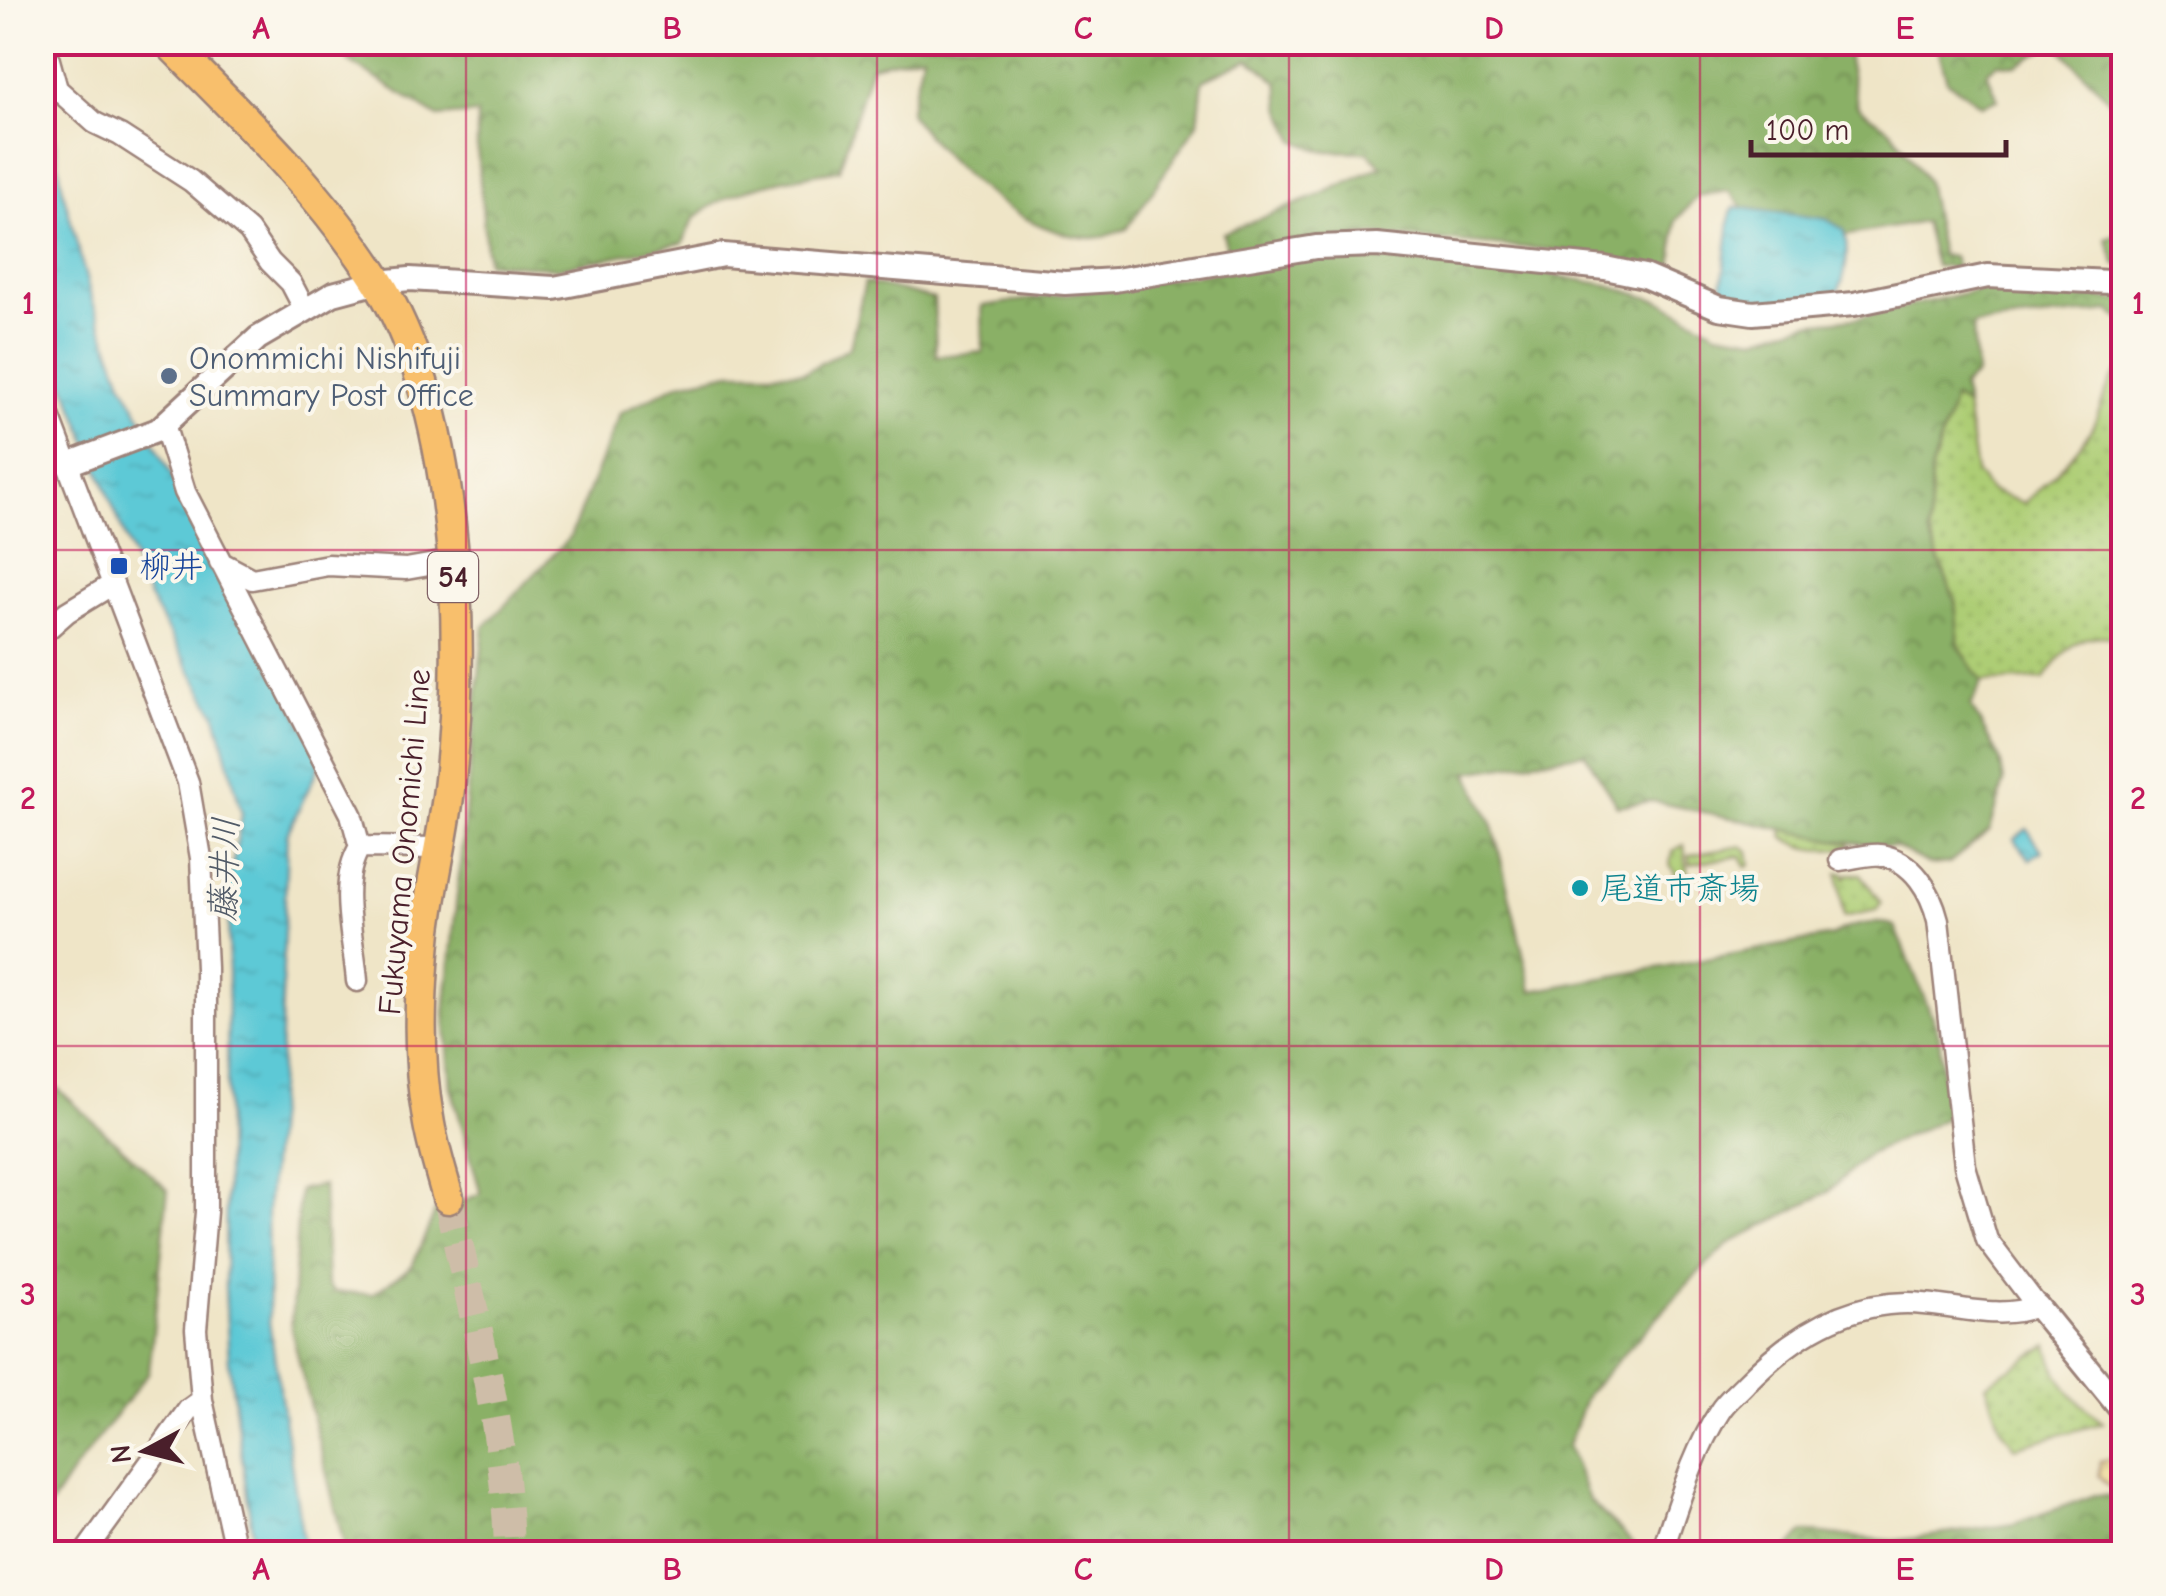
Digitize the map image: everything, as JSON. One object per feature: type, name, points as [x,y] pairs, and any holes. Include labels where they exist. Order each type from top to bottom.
[{"type":"main road","name":"Fukuyama Onomichi Line","points":[[168,42],[331,214],[378,282],[403,329],[426,400],[440,458],[452,562],[457,676],[450,782],[426,928],[420,1010],[428,1119],[448,1198]]},
{"type":"street","points":[[44,42],[57,89],[95,123],[191,182],[249,231],[290,283],[304,308]]},
{"type":"street","points":[[68,464],[158,429],[258,338],[304,308],[332,294],[378,282],[410,279],[554,288],[723,255],[1064,283],[1115,280],[1316,247],[1377,246],[1605,268],[1644,276],[1719,308],[1752,312],[1854,304],[1988,276],[2109,282],[2124,278]]},
{"type":"street","points":[[42,398],[188,782],[200,858],[206,968],[206,1212],[196,1329],[202,1400],[236,1554]]},
{"type":"street","points":[[158,429],[220,562],[351,814],[360,847],[353,858],[349,887],[357,981]]},
{"type":"street","points":[[220,562],[252,579],[328,565],[406,569],[452,562]]},
{"type":"street","points":[[42,634],[67,612],[113,584]]},
{"type":"street","points":[[360,847],[439,848]]},
{"type":"street","points":[[1840,860],[1880,854],[1904,866],[1931,893],[1938,920],[1965,1166],[1987,1240],[2124,1413]]},
{"type":"street","points":[[1661,1554],[1681,1492],[1720,1410],[1780,1352],[1830,1320],[1880,1304],[1935,1304],[2001,1312],[2037,1306]]},
{"type":"street","points":[[84,1554],[188,1410],[202,1400]]},
{"type":"green space","points":[[352,42],[1851,43],[1848,60],[1858,107],[1892,131],[1927,181],[1941,255],[1953,257],[1957,268],[1935,266],[1924,222],[1821,240],[1777,213],[1744,208],[1729,191],[1698,196],[1676,221],[1672,272],[1577,252],[1376,235],[1227,251],[1223,233],[1381,166],[1368,152],[1322,151],[1296,141],[1281,108],[1278,82],[1249,59],[1203,80],[1198,123],[1127,229],[1095,238],[1063,233],[1037,224],[988,194],[944,155],[909,113],[923,54],[871,65],[839,170],[765,184],[729,197],[697,216],[683,243],[557,268],[487,262],[477,114],[438,117],[348,61]]},
{"type":"green space","points":[[1937,42],[2054,43],[2017,65],[1998,63],[1987,72],[1998,99],[1981,105],[1947,81]]},
{"type":"green space","points":[[2055,43],[2123,43],[2123,93],[2112,103]]},
{"type":"green space","points":[[2123,232],[2123,264],[2116,265],[2106,239]]},
{"type":"green space","points":[[1332,255],[1540,273],[1608,285],[1663,302],[1717,332],[1756,338],[1806,323],[1856,318],[1979,290],[2082,293],[2115,301],[2123,297],[2123,321],[2110,311],[1973,325],[1976,375],[1962,387],[1966,406],[1954,399],[1931,469],[1929,533],[1955,601],[1959,646],[1982,682],[1971,706],[2000,760],[2004,782],[1990,830],[1949,863],[1930,865],[1895,847],[1832,840],[1652,801],[1617,806],[1585,753],[1468,772],[1493,826],[1532,991],[1832,936],[1854,926],[1880,923],[1895,926],[1939,1034],[1946,1118],[1867,1155],[1828,1192],[1729,1244],[1587,1394],[1568,1445],[1589,1500],[1643,1553],[346,1553],[291,1329],[299,1190],[323,1185],[327,1285],[334,1292],[373,1294],[412,1266],[436,1210],[481,1194],[451,1087],[445,1013],[484,627],[570,537],[620,413],[680,383],[730,372],[805,372],[850,347],[865,282],[934,299],[936,356],[983,352],[982,306]]},
{"type":"green space","points":[[2123,368],[2124,629],[2117,638],[2092,637],[2074,645],[2044,679],[1982,682],[1959,646],[1955,601],[1929,533],[1931,469],[1954,398],[1966,406],[1976,472],[1990,491],[2024,503],[2083,441],[2111,381]]},
{"type":"green space","points":[[1784,829],[1849,842],[1850,847],[1807,848],[1783,836]]},
{"type":"green space","points":[[1684,845],[1688,878],[1676,875],[1670,865],[1672,851]]},
{"type":"green space","points":[[1742,846],[1748,851],[1750,864],[1746,867],[1741,856],[1690,864],[1689,855]]},
{"type":"green space","points":[[1838,873],[1844,873],[1845,878],[1848,874],[1861,874],[1881,903],[1877,910],[1844,917]]},
{"type":"green space","points":[[43,1075],[168,1190],[149,1372],[43,1517]]},
{"type":"green space","points":[[2048,1345],[2056,1370],[2068,1389],[2103,1423],[2015,1447],[2001,1428],[1986,1384]]},
{"type":"green space","points":[[2095,1495],[2123,1497],[2123,1553],[1784,1553],[1803,1532],[1894,1541],[2014,1524]]},
{"type":"sand","points":[[2123,1455],[2123,1494],[2115,1492],[2099,1475],[2100,1461]]},
{"type":"water","points":[[42,64],[63,191],[91,297],[122,381],[322,760],[287,834],[280,1066],[267,1211],[269,1321],[305,1553],[255,1553],[229,1363],[225,1287],[229,884],[242,814],[216,715],[149,598],[43,328]]},
{"type":"water","points":[[1735,207],[1826,219],[1843,229],[1846,263],[1835,297],[1779,302],[1721,296],[1731,212]]},
{"type":"water","points":[[2027,829],[2042,851],[2030,859],[2014,839]]},
{"type":"tunnel","points":[[448,1198],[495,1419],[509,1554]]},
{"type":"place","name":"Onommichi Nishifuji Summary Post Office","points":[[169,376]]},
{"type":"place","name":"柳井","points":[[119,566]]},
{"type":"place","name":"尾道市斎場","points":[[1580,888]]},
{"type":"water label","name":"藤井川","points":[[224,869]]}]
